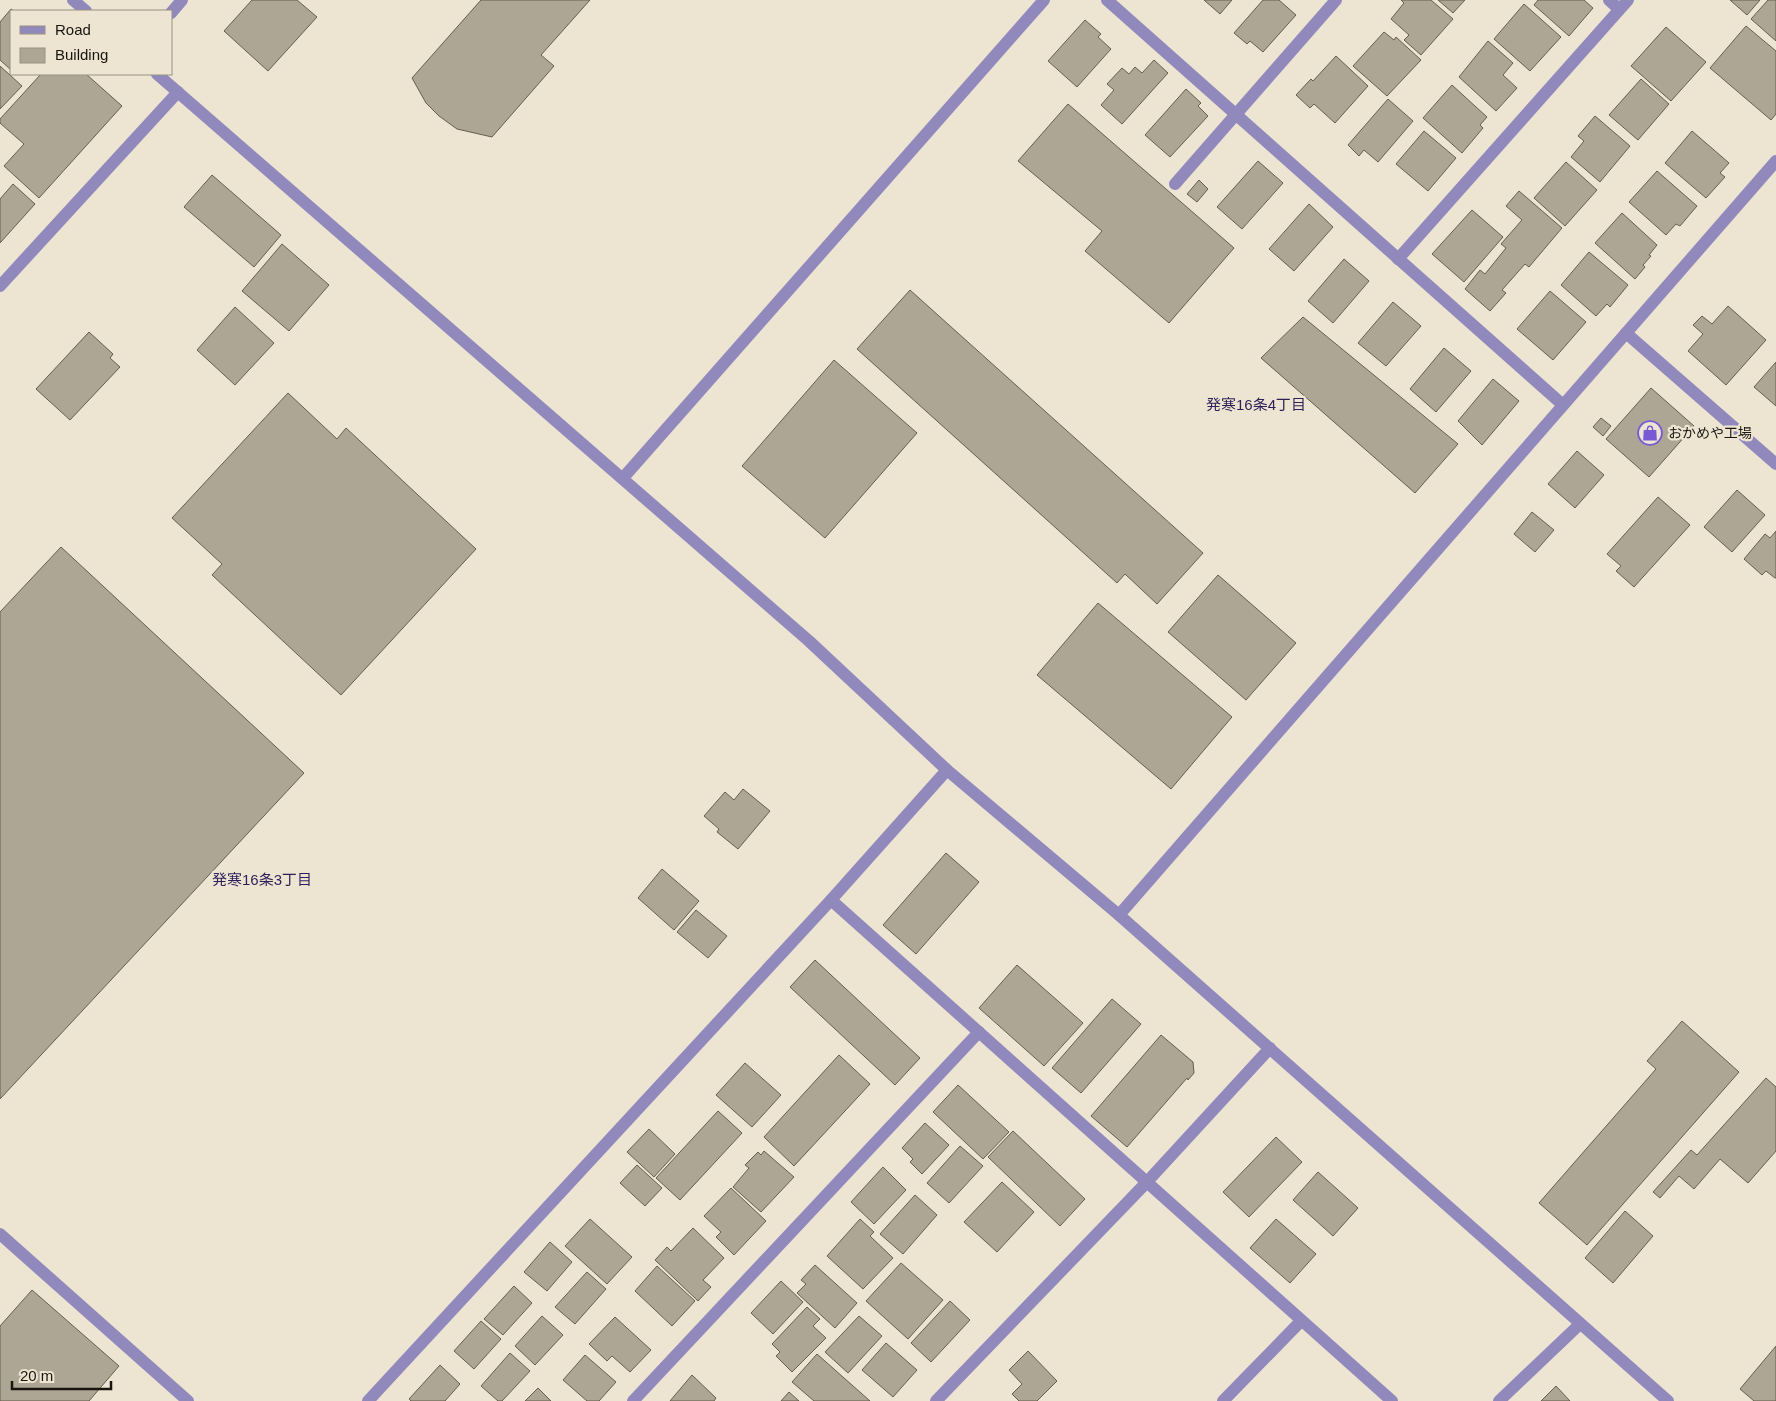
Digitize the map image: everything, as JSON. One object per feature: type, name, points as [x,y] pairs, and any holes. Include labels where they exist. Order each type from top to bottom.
[{"type":"street","points":[[73,0],[85,10]]},
{"type":"street","points":[[172,12],[182,0]]},
{"type":"street","points":[[623,478],[1044,0]]},
{"type":"street","points":[[1107,0],[1563,405]]},
{"type":"street","points":[[1176,184],[1336,0]]},
{"type":"street","points":[[1398,258],[1624,5],[1609,0]]},
{"type":"street","points":[[158,75],[809,641],[947,770],[1119,915],[1668,1401]]},
{"type":"street","points":[[0,286],[178,92]]},
{"type":"street","points":[[1119,915],[1776,161]]},
{"type":"street","points":[[1626,333],[1776,464]]},
{"type":"street","points":[[368,1401],[831,900],[947,770]]},
{"type":"street","points":[[831,900],[1300,1321],[1392,1401]]},
{"type":"street","points":[[633,1401],[979,1032]]},
{"type":"street","points":[[936,1401],[1146,1182],[1270,1048]]},
{"type":"street","points":[[0,1234],[188,1401]]},
{"type":"street","points":[[1223,1401],[1300,1321]]},
{"type":"street","points":[[1500,1401],[1580,1324]]},
{"type":"building","points":[[252,0],[297,0],[317,17],[268,71],[224,31]]},
{"type":"building","points":[[481,0],[590,0],[541,55],[554,66],[492,137],[457,129],[439,116],[426,103],[412,78]]},
{"type":"building","points":[[1204,0],[1232,0],[1220,14]]},
{"type":"building","points":[[1263,0],[1279,0],[1296,15],[1263,52],[1250,41],[1247,44],[1234,33]]},
{"type":"building","points":[[1401,0],[1431,0],[1453,19],[1421,55],[1404,40],[1409,35],[1391,19],[1404,3]]},
{"type":"building","points":[[1438,0],[1465,0],[1453,13]]},
{"type":"building","points":[[1538,0],[1584,0],[1593,8],[1569,36],[1534,5]]},
{"type":"building","points":[[1730,0],[1760,0],[1747,15]]},
{"type":"building","points":[[1768,0],[1776,0],[1776,41],[1751,19]]},
{"type":"building","points":[[1524,4],[1561,37],[1530,71],[1494,39]]},
{"type":"building","points":[[10,10],[10,69],[0,60],[0,22]]},
{"type":"building","points":[[1085,20],[1101,34],[1098,37],[1111,49],[1077,87],[1048,61]]},
{"type":"building","points":[[1746,26],[1776,51],[1776,114],[1771,120],[1710,68]]},
{"type":"building","points":[[1666,27],[1706,62],[1671,101],[1631,66]]},
{"type":"building","points":[[1384,32],[1394,40],[1396,37],[1421,60],[1387,96],[1353,66]]},
{"type":"building","points":[[1488,41],[1513,63],[1503,75],[1517,88],[1496,111],[1459,77]]},
{"type":"building","points":[[1336,56],[1368,86],[1335,123],[1314,104],[1310,108],[1296,95],[1311,79],[1313,81]]},
{"type":"building","points":[[1154,60],[1168,73],[1122,124],[1101,105],[1114,90],[1107,84],[1122,68],[1129,74],[1135,67],[1142,73]]},
{"type":"building","points":[[0,66],[22,86],[0,109]]},
{"type":"building","points":[[40,75],[87,75],[122,106],[39,198],[4,166],[24,144],[0,123],[0,119]]},
{"type":"building","points":[[1641,79],[1669,104],[1638,140],[1609,115]]},
{"type":"building","points":[[1452,85],[1487,117],[1480,125],[1483,128],[1462,153],[1423,118]]},
{"type":"building","points":[[1186,89],[1201,103],[1198,106],[1208,116],[1170,157],[1145,135]]},
{"type":"building","points":[[1388,99],[1413,121],[1378,162],[1364,150],[1359,156],[1348,145]]},
{"type":"building","points":[[1068,104],[1234,248],[1169,323],[1085,251],[1102,231],[1018,161]]},
{"type":"building","points":[[1595,116],[1630,146],[1600,182],[1571,157],[1584,141],[1578,136]]},
{"type":"building","points":[[1424,131],[1456,158],[1428,191],[1396,164]]},
{"type":"building","points":[[1692,131],[1729,163],[1720,173],[1725,177],[1706,198],[1665,163]]},
{"type":"building","points":[[1258,161],[1283,183],[1242,229],[1217,207]]},
{"type":"building","points":[[1566,162],[1597,190],[1565,226],[1534,198]]},
{"type":"building","points":[[1657,171],[1697,206],[1680,226],[1676,224],[1666,235],[1629,202]]},
{"type":"building","points":[[212,175],[281,235],[254,267],[184,207]]},
{"type":"building","points":[[1199,180],[1208,189],[1197,202],[1187,194]]},
{"type":"building","points":[[13,184],[35,204],[0,243],[0,199]]},
{"type":"building","points":[[1519,191],[1562,228],[1529,267],[1525,264],[1502,290],[1506,293],[1490,311],[1465,289],[1480,270],[1485,274],[1506,248],[1501,244],[1522,220],[1506,206]]},
{"type":"building","points":[[1309,204],[1333,227],[1294,271],[1269,249]]},
{"type":"building","points":[[1472,210],[1503,237],[1464,282],[1432,254]]},
{"type":"building","points":[[1622,213],[1657,245],[1643,265],[1645,267],[1635,279],[1595,243]]},
{"type":"building","points":[[282,244],[329,285],[289,331],[242,291]]},
{"type":"building","points":[[1589,252],[1628,285],[1610,307],[1607,304],[1596,316],[1561,285]]},
{"type":"building","points":[[1344,259],[1369,281],[1333,323],[1308,301]]},
{"type":"building","points":[[910,290],[1203,553],[1157,604],[1125,574],[1117,583],[857,349]]},
{"type":"building","points":[[1550,291],[1586,322],[1553,360],[1517,329]]},
{"type":"building","points":[[1393,302],[1421,326],[1386,366],[1358,343]]},
{"type":"building","points":[[1728,306],[1766,340],[1726,385],[1688,351],[1703,334],[1693,325],[1702,316],[1712,324]]},
{"type":"building","points":[[235,307],[274,343],[235,385],[197,350]]},
{"type":"building","points":[[1303,317],[1458,444],[1415,493],[1261,358]]},
{"type":"building","points":[[89,332],[113,354],[110,358],[120,367],[70,420],[36,389]]},
{"type":"building","points":[[1444,348],[1471,371],[1436,412],[1410,389]]},
{"type":"building","points":[[834,360],[917,433],[825,538],[742,466]]},
{"type":"building","points":[[1776,362],[1776,406],[1754,387]]},
{"type":"building","points":[[1493,379],[1519,401],[1482,445],[1458,421]]},
{"type":"building","name":"おかめや工場","points":[[1651,388],[1694,426],[1649,477],[1606,439]]},
{"type":"building","points":[[288,393],[337,439],[346,428],[476,549],[341,695],[212,575],[222,564],[172,518]]},
{"type":"building","points":[[1601,418],[1611,426],[1603,436],[1593,427]]},
{"type":"building","points":[[1577,451],[1604,475],[1575,508],[1548,484]]},
{"type":"building","points":[[1737,490],[1765,515],[1732,552],[1704,527]]},
{"type":"building","points":[[1658,497],[1690,525],[1634,587],[1616,571],[1621,566],[1607,554]]},
{"type":"building","points":[[1532,512],[1554,530],[1535,552],[1514,534]]},
{"type":"building","points":[[1776,531],[1775,578],[1766,571],[1762,575],[1744,559],[1765,534],[1770,538]]},
{"type":"building","points":[[61,547],[304,773],[0,1099],[0,612]]},
{"type":"building","points":[[1218,575],[1296,643],[1246,700],[1168,632]]},
{"type":"building","points":[[1098,603],[1232,717],[1171,789],[1037,675]]},
{"type":"building","points":[[743,789],[770,811],[738,849],[717,832],[719,829],[704,816],[725,792],[734,800]]},
{"type":"building","points":[[946,853],[979,882],[916,954],[883,925]]},
{"type":"building","points":[[662,869],[699,901],[674,930],[638,898]]},
{"type":"building","points":[[696,910],[727,936],[708,958],[677,932]]},
{"type":"building","points":[[815,960],[920,1058],[895,1085],[790,987]]},
{"type":"building","points":[[1017,965],[1083,1023],[1044,1066],[979,1008]]},
{"type":"building","points":[[1112,999],[1141,1024],[1081,1093],[1052,1068]]},
{"type":"building","points":[[1682,1021],[1739,1072],[1587,1245],[1539,1203],[1656,1069],[1647,1061]]},
{"type":"building","points":[[1161,1035],[1193,1062],[1194,1073],[1188,1080],[1187,1078],[1127,1147],[1091,1116]]},
{"type":"building","points":[[839,1055],[870,1084],[794,1166],[764,1137]]},
{"type":"building","points":[[745,1063],[781,1095],[752,1127],[716,1095]]},
{"type":"building","points":[[1766,1078],[1776,1087],[1776,1151],[1748,1183],[1720,1159],[1694,1189],[1679,1176],[1660,1198],[1653,1192],[1691,1150],[1697,1155]]},
{"type":"building","points":[[958,1085],[1009,1132],[983,1159],[933,1112]]},
{"type":"building","points":[[718,1111],[742,1133],[680,1200],[656,1178]]},
{"type":"building","points":[[925,1123],[949,1145],[922,1174],[910,1162],[913,1159],[902,1148]]},
{"type":"building","points":[[649,1129],[675,1154],[654,1177],[627,1152]]},
{"type":"building","points":[[1013,1131],[1085,1199],[1060,1226],[988,1157]]},
{"type":"building","points":[[1276,1137],[1302,1162],[1249,1217],[1223,1192]]},
{"type":"building","points":[[960,1146],[983,1166],[949,1203],[927,1183]]},
{"type":"building","points":[[764,1151],[794,1177],[761,1212],[733,1187],[749,1168],[745,1165],[758,1152],[761,1155]]},
{"type":"building","points":[[637,1165],[662,1188],[645,1206],[620,1183]]},
{"type":"building","points":[[883,1167],[906,1190],[874,1224],[851,1202]]},
{"type":"building","points":[[1318,1172],[1358,1208],[1333,1236],[1293,1200]]},
{"type":"building","points":[[1002,1182],[1034,1212],[997,1252],[964,1222]]},
{"type":"building","points":[[731,1188],[766,1221],[734,1255],[716,1237],[721,1232],[704,1216]]},
{"type":"building","points":[[915,1195],[937,1215],[903,1254],[880,1234]]},
{"type":"building","points":[[1625,1211],[1653,1236],[1613,1283],[1585,1258]]},
{"type":"building","points":[[590,1219],[632,1257],[607,1284],[565,1246]]},
{"type":"building","points":[[860,1219],[874,1232],[870,1236],[893,1258],[863,1289],[827,1256]]},
{"type":"building","points":[[1276,1219],[1316,1254],[1290,1283],[1250,1248]]},
{"type":"building","points":[[693,1228],[724,1258],[703,1280],[711,1287],[698,1301],[655,1260],[667,1247],[671,1251]]},
{"type":"building","points":[[550,1242],[572,1262],[547,1291],[524,1272]]},
{"type":"building","points":[[901,1263],[943,1300],[908,1339],[866,1301]]},
{"type":"building","points":[[815,1265],[857,1303],[835,1328],[797,1293],[806,1284],[801,1280]]},
{"type":"building","points":[[657,1266],[695,1301],[672,1326],[635,1291]]},
{"type":"building","points":[[587,1272],[606,1289],[575,1324],[555,1307]]},
{"type":"building","points":[[781,1281],[803,1302],[773,1334],[751,1313]]},
{"type":"building","points":[[514,1286],[532,1303],[503,1335],[484,1319]]},
{"type":"building","points":[[32,1290],[119,1366],[89,1401],[0,1401],[0,1326]]},
{"type":"building","points":[[950,1301],[970,1320],[931,1362],[911,1343]]},
{"type":"building","points":[[807,1307],[820,1319],[813,1326],[826,1338],[792,1372],[776,1356],[780,1352],[772,1344]]},
{"type":"building","points":[[542,1316],[563,1335],[535,1365],[515,1346]]},
{"type":"building","points":[[859,1316],[882,1336],[848,1373],[825,1352]]},
{"type":"building","points":[[615,1317],[651,1350],[630,1372],[612,1356],[607,1361],[589,1344]]},
{"type":"building","points":[[481,1321],[501,1339],[474,1369],[454,1351]]},
{"type":"building","points":[[886,1343],[917,1370],[893,1397],[862,1370]]},
{"type":"building","points":[[1776,1346],[1776,1401],[1754,1401],[1740,1389]]},
{"type":"building","points":[[1028,1351],[1057,1381],[1037,1401],[1019,1401],[1012,1394],[1022,1384],[1009,1370]]},
{"type":"building","points":[[510,1353],[530,1371],[502,1401],[498,1401],[481,1386]]},
{"type":"building","points":[[817,1354],[870,1401],[814,1401],[792,1382]]},
{"type":"building","points":[[585,1355],[616,1382],[599,1401],[587,1401],[563,1380]]},
{"type":"building","points":[[440,1365],[460,1384],[445,1401],[411,1401],[409,1399]]},
{"type":"building","points":[[692,1375],[716,1398],[714,1401],[670,1401]]},
{"type":"building","points":[[1556,1386],[1570,1401],[1541,1401]]},
{"type":"building","points":[[538,1388],[551,1401],[525,1401]]},
{"type":"building","points":[[789,1392],[799,1401],[781,1401]]},
{"type":"place","name":"おかめや工場","points":[[1650,433]]},
{"type":"district","name":"発寒16条4丁目","points":[[1256,404]]},
{"type":"district","name":"発寒16条3丁目","points":[[262,879]]}]
